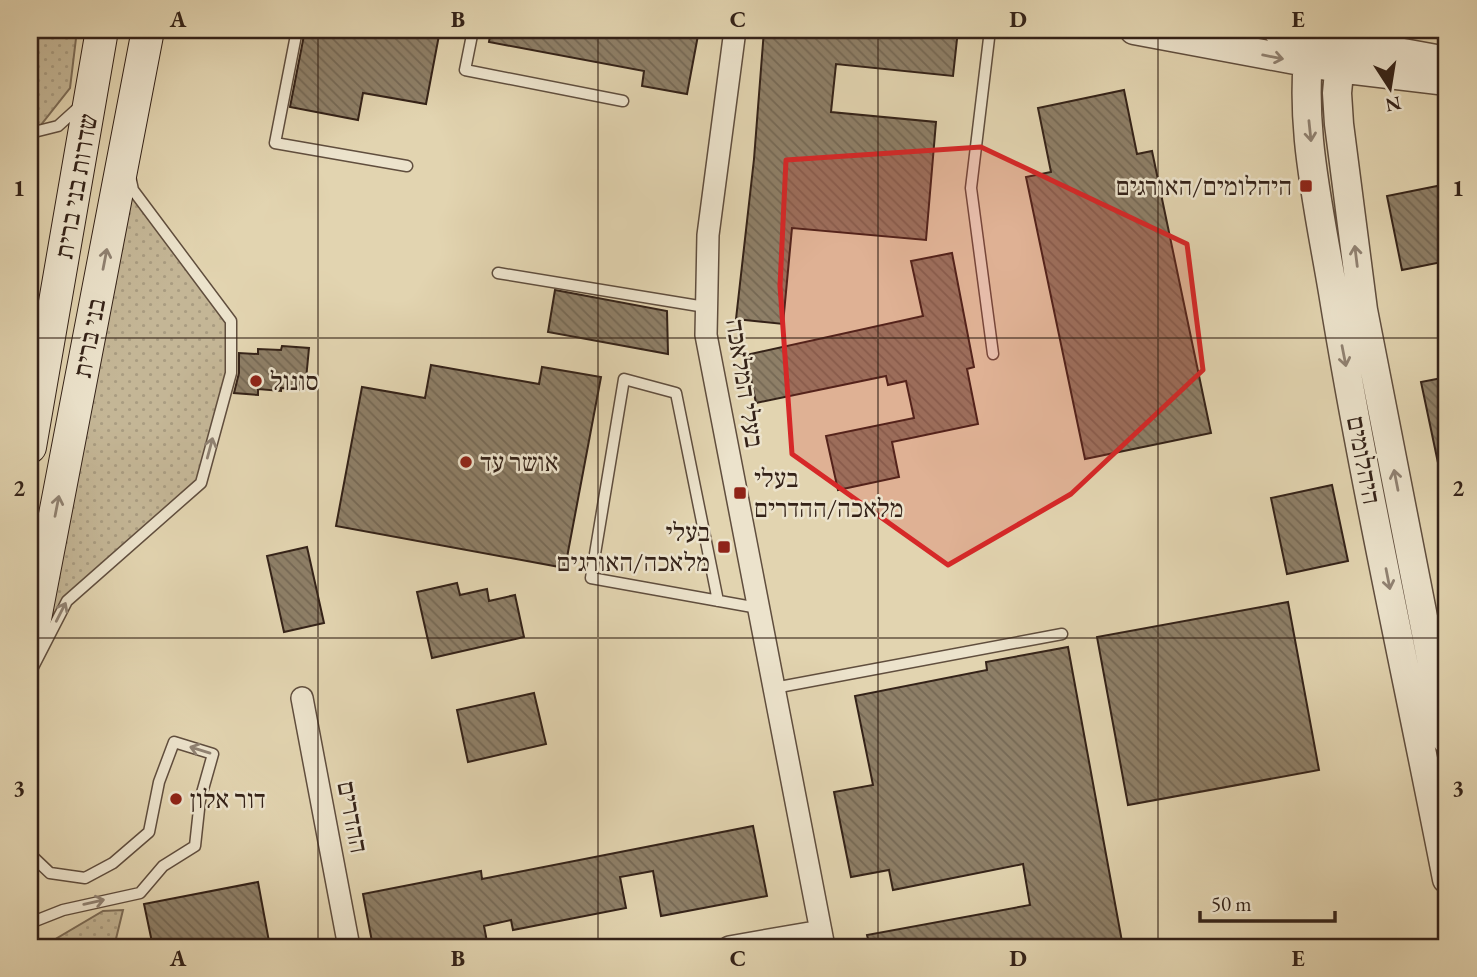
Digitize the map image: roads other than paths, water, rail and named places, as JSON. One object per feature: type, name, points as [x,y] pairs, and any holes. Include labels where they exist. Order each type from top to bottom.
[{"type":"main road","name":"שדרות בני ברית","points":[[48,342],[102,30]]},
{"type":"main road","name":"בני ברית","points":[[30,645],[148,30]]},
{"type":"main road","name":"בני ברית","points":[[30,447],[48,342]]},
{"type":"street","name":"בעלי המלאכה","points":[[735,30],[708,235],[705,307],[713,378],[822,939]]},
{"type":"street","points":[[1133,30],[1310,43],[1447,61]]},
{"type":"street","points":[[1278,30],[1310,43]]},
{"type":"street","points":[[1380,30],[1409,54]]},
{"type":"street","name":"היהלומים","points":[[1310,43],[1313,159],[1341,344],[1447,879]]},
{"type":"street","points":[[1340,47],[1447,81]]},
{"type":"street","name":"היהלומים","points":[[1340,47],[1339,124],[1363,310],[1447,740]]},
{"type":"street","name":"ההדרים","points":[[302,698],[349,947]]},
{"type":"street","points":[[729,947],[822,939]]},
{"type":"lane","points":[[297,30],[275,143],[407,166]]},
{"type":"lane","points":[[472,30],[465,70],[623,101]]},
{"type":"lane","points":[[990,30],[971,188],[993,354]]},
{"type":"lane","points":[[30,133],[58,126],[74,115],[93,88]]},
{"type":"lane","points":[[30,673],[67,601],[201,483],[231,373],[231,321],[133,190],[124,153]]},
{"type":"lane","points":[[498,273],[705,307]]},
{"type":"lane","points":[[30,310],[37,318],[48,342]]},
{"type":"lane","points":[[718,600],[676,393],[624,379],[591,578],[758,608]]},
{"type":"lane","points":[[774,688],[1062,634]]},
{"type":"lane","points":[[30,853],[50,873],[86,877],[113,863],[149,832],[159,782],[174,741],[213,754],[200,800],[195,846],[163,866],[140,893],[63,909],[30,923]]},
{"type":"place","name":"היהלומים/האורגים","points":[[1306,186]]},
{"type":"place","name":"סונול","points":[[256,381]]},
{"type":"place","name":"אושר עד","points":[[466,462]]},
{"type":"place","name":"בעלי מלאכה/ההדרים","points":[[740,493]]},
{"type":"place","name":"בעלי מלאכה/האורגים","points":[[724,547]]},
{"type":"place","name":"דור אלון","points":[[176,799]]}]
